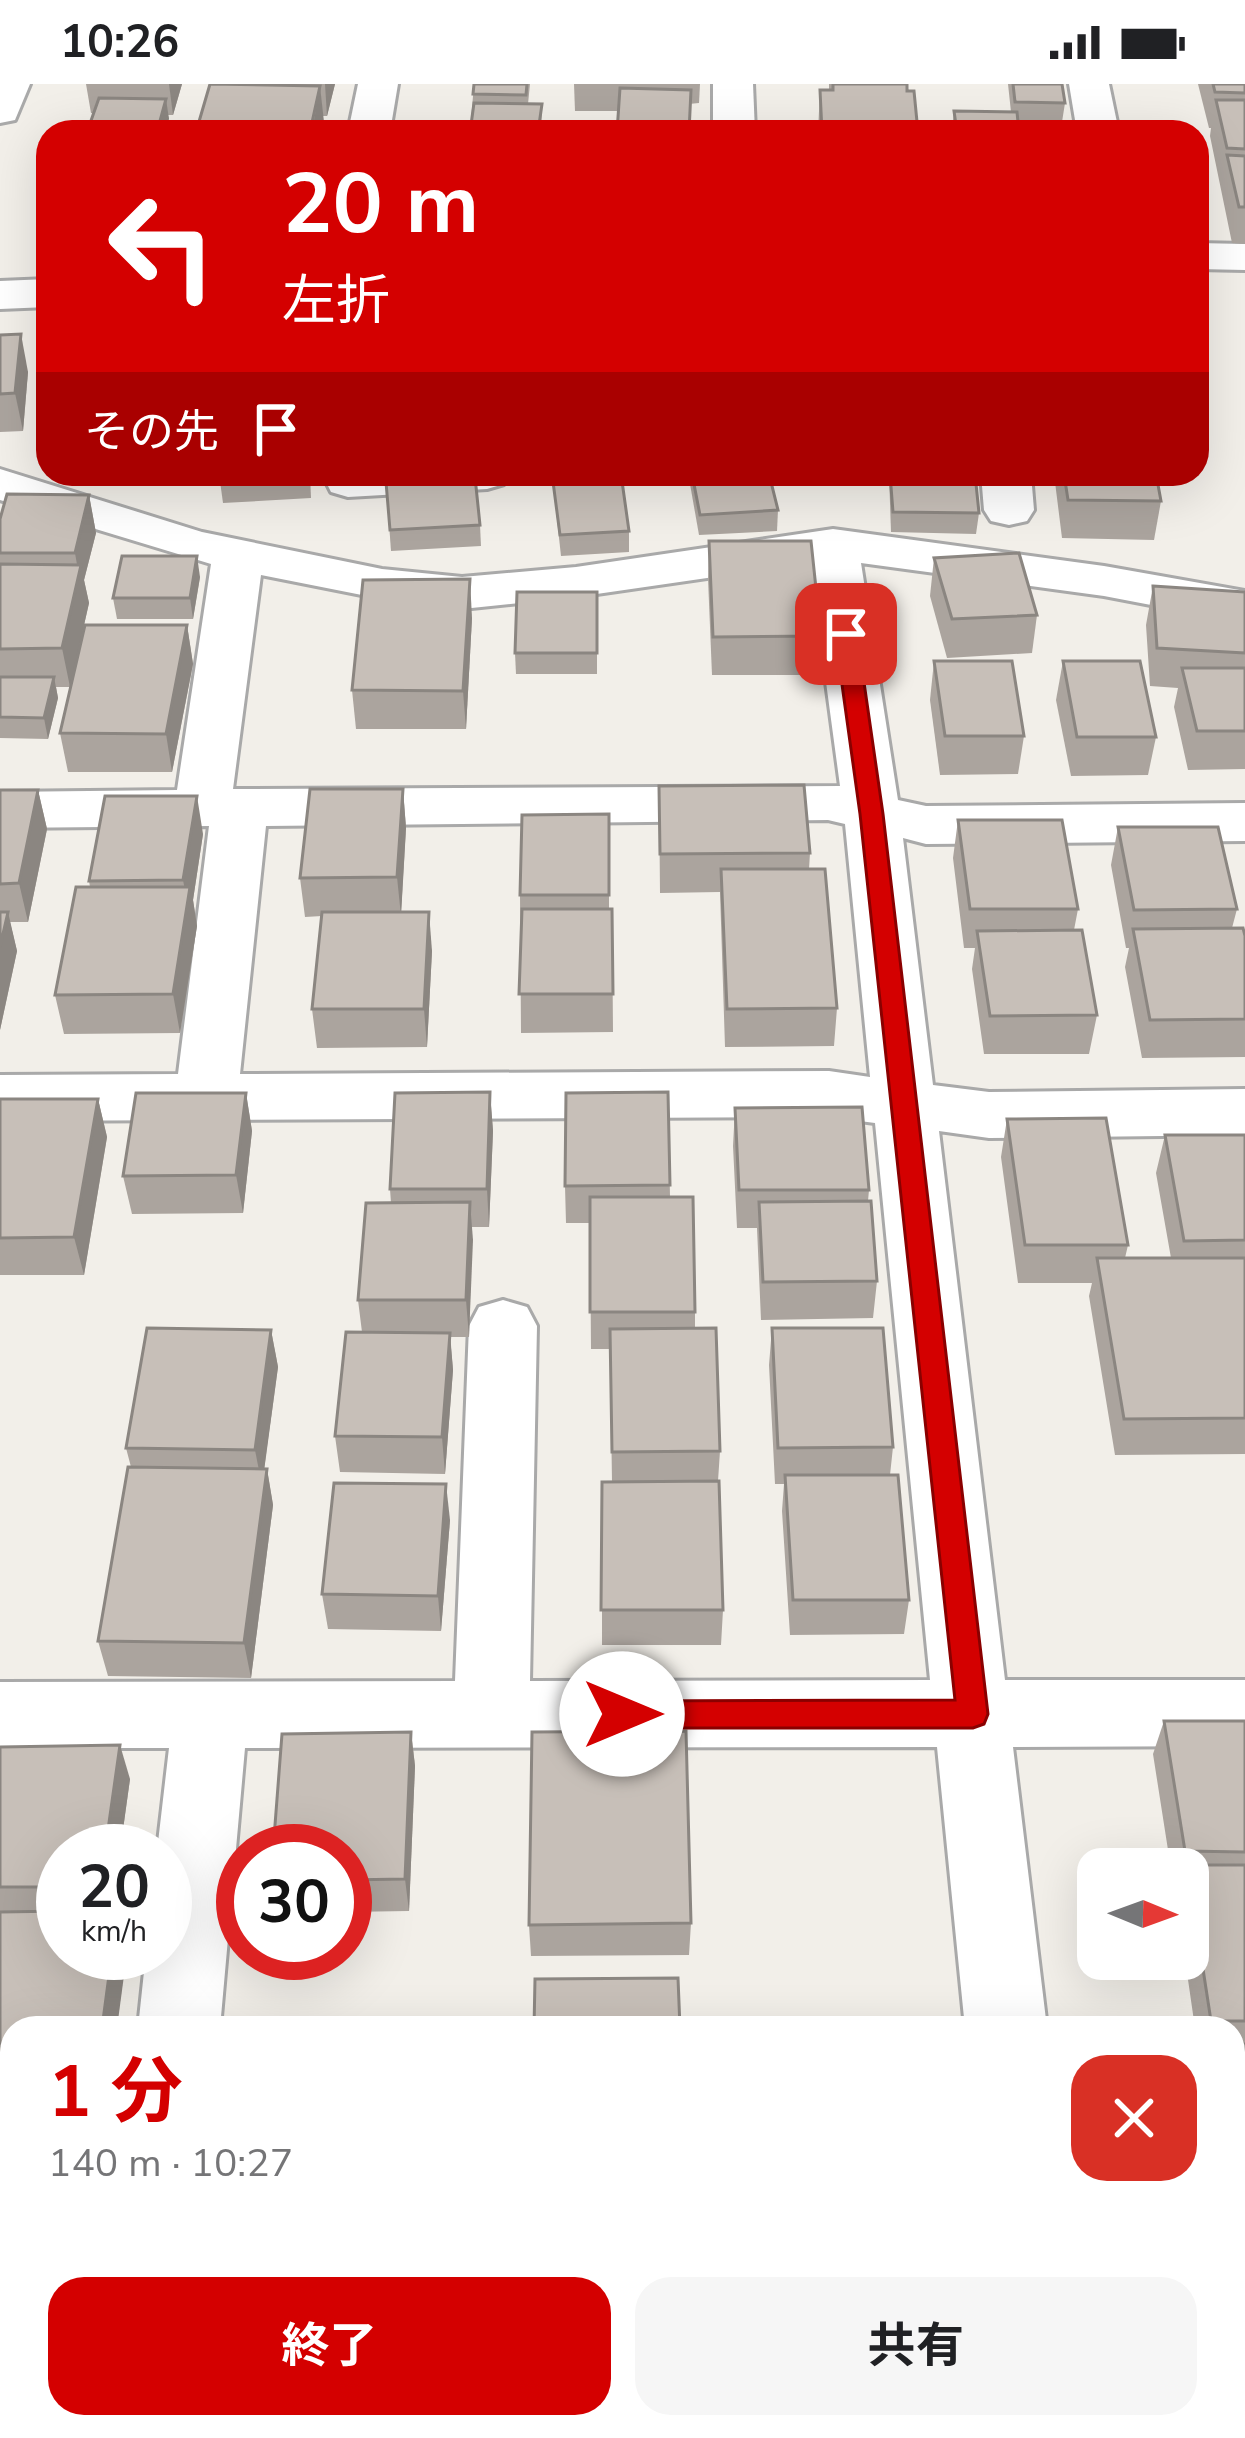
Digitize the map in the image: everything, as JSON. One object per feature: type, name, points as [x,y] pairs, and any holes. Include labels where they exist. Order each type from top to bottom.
[{"type":"street","points":[[0,111],[10,84]]},
{"type":"street","points":[[371,120],[378,84]]},
{"type":"street","points":[[733,84],[734,120]]},
{"type":"street","points":[[1089,84],[1096,120]]},
{"type":"street","points":[[1209,256],[1245,257]]},
{"type":"street","points":[[0,295],[36,293]]},
{"type":"street","points":[[0,484],[119,526],[238,555],[382,584],[462,593],[576,583],[833,544],[1104,581],[1245,607]]},
{"type":"street","points":[[833,544],[872,814],[1005,2016]]},
{"type":"street","points":[[206,1097],[238,555]]},
{"type":"street","points":[[0,810],[828,802],[926,825],[1245,822]]},
{"type":"street","points":[[0,1098],[829,1094],[989,1115],[1245,1112]]},
{"type":"street","points":[[491,1715],[503,1326]]},
{"type":"street","points":[[0,1715],[1245,1713]]},
{"type":"street","points":[[180,2016],[210,1715]]},
{"type":"building","points":[[210,84],[320,86],[313,120],[199,120]]},
{"type":"building","points":[[474,84],[527,84],[526,95],[473,94]]},
{"type":"building","points":[[833,84],[907,84],[907,91],[914,91],[917,120],[821,120],[820,90],[833,90]]},
{"type":"building","points":[[1013,84],[1062,84],[1065,103],[1015,102]]},
{"type":"building","points":[[1213,84],[1245,84],[1245,93],[1215,92]]},
{"type":"building","points":[[620,88],[691,90],[690,120],[618,120]]},
{"type":"building","points":[[99,98],[166,99],[160,120],[91,120]]},
{"type":"building","points":[[1216,100],[1245,100],[1245,149],[1227,148]]},
{"type":"building","points":[[474,103],[542,104],[540,120],[472,120]]},
{"type":"building","points":[[954,111],[1017,112],[1018,120],[955,120]]},
{"type":"building","points":[[1227,155],[1245,156],[1245,207],[1239,207]]},
{"type":"building","points":[[21,334],[15,393],[0,394],[0,335]]},
{"type":"building","points":[[386,486],[476,486],[480,525],[390,530]]},
{"type":"building","points":[[554,486],[623,486],[629,531],[560,535]]},
{"type":"building","points":[[694,486],[772,486],[778,510],[700,515]]},
{"type":"building","points":[[891,486],[976,486],[979,513],[893,512]]},
{"type":"building","points":[[1066,486],[1158,486],[1161,501],[1068,500]]},
{"type":"building","points":[[7,494],[89,495],[75,553],[0,553],[0,519]]},
{"type":"building","points":[[709,541],[811,541],[821,636],[713,637]]},
{"type":"building","points":[[1019,553],[1037,615],[952,619],[934,558]]},
{"type":"building","points":[[122,556],[197,556],[190,598],[113,598]]},
{"type":"building","points":[[0,564],[81,565],[62,648],[0,649]]},
{"type":"building","points":[[470,579],[463,691],[352,690],[363,580]]},
{"type":"building","points":[[1153,586],[1245,592],[1245,653],[1157,648]]},
{"type":"building","points":[[517,592],[597,592],[597,653],[515,653]]},
{"type":"building","points":[[85,625],[187,625],[166,734],[60,733]]},
{"type":"building","points":[[934,661],[1012,661],[1024,736],[945,736]]},
{"type":"building","points":[[1063,661],[1140,661],[1156,737],[1077,737]]},
{"type":"building","points":[[1182,668],[1245,668],[1245,731],[1197,731]]},
{"type":"building","points":[[0,677],[54,677],[44,718],[0,717]]},
{"type":"building","points":[[804,785],[810,853],[660,854],[659,786]]},
{"type":"building","points":[[310,789],[403,789],[397,877],[300,878]]},
{"type":"building","points":[[0,790],[38,790],[19,883],[0,884]]},
{"type":"building","points":[[105,796],[197,796],[183,880],[89,881]]},
{"type":"building","points":[[609,814],[609,895],[520,895],[522,815]]},
{"type":"building","points":[[958,820],[1062,820],[1078,909],[970,909]]},
{"type":"building","points":[[1118,827],[1218,827],[1237,909],[1134,910]]},
{"type":"building","points":[[721,869],[825,869],[837,1008],[727,1009]]},
{"type":"building","points":[[76,887],[190,887],[173,994],[55,995]]},
{"type":"building","points":[[522,909],[612,909],[613,994],[519,994]]},
{"type":"building","points":[[0,912],[8,912],[0,947]]},
{"type":"building","points":[[322,912],[429,912],[424,1009],[312,1009]]},
{"type":"building","points":[[1243,928],[1245,1019],[1150,1020],[1133,929]]},
{"type":"building","points":[[1082,930],[1097,1015],[990,1016],[977,931]]},
{"type":"building","points":[[490,1092],[487,1189],[390,1189],[395,1093]]},
{"type":"building","points":[[668,1092],[670,1185],[565,1186],[566,1093]]},
{"type":"building","points":[[136,1093],[246,1093],[236,1175],[123,1176]]},
{"type":"building","points":[[0,1099],[98,1099],[74,1237],[0,1238]]},
{"type":"building","points":[[862,1107],[869,1190],[739,1190],[735,1108]]},
{"type":"building","points":[[1106,1118],[1128,1245],[1025,1245],[1007,1119]]},
{"type":"building","points":[[1165,1135],[1245,1135],[1245,1240],[1184,1241]]},
{"type":"building","points":[[590,1197],[693,1197],[695,1312],[590,1312]]},
{"type":"building","points":[[871,1201],[877,1281],[763,1282],[759,1202]]},
{"type":"building","points":[[470,1202],[466,1300],[358,1300],[366,1203]]},
{"type":"building","points":[[1097,1258],[1245,1258],[1245,1418],[1124,1419]]},
{"type":"building","points":[[147,1328],[271,1330],[255,1450],[126,1448]]},
{"type":"building","points":[[716,1328],[720,1451],[612,1452],[610,1329]]},
{"type":"building","points":[[772,1328],[883,1328],[893,1447],[778,1448]]},
{"type":"building","points":[[346,1332],[450,1333],[442,1437],[335,1436]]},
{"type":"building","points":[[128,1467],[267,1469],[244,1643],[98,1641]]},
{"type":"building","points":[[785,1475],[898,1475],[909,1600],[793,1600]]},
{"type":"building","points":[[719,1481],[723,1610],[601,1610],[602,1482]]},
{"type":"building","points":[[334,1483],[446,1484],[438,1596],[322,1594]]},
{"type":"building","points":[[1164,1721],[1245,1721],[1245,1852],[1185,1848]]},
{"type":"building","points":[[686,1731],[691,1923],[529,1925],[532,1732]]},
{"type":"building","points":[[411,1732],[405,1879],[372,1880],[372,1824],[275,1824],[282,1734]]},
{"type":"building","points":[[120,1745],[109,1824],[36,1824],[36,1887],[0,1887],[0,1747]]},
{"type":"building","points":[[1209,1865],[1245,1865],[1245,2016],[1210,2016],[1205,1980],[1209,1980]]},
{"type":"building","points":[[36,1911],[36,1980],[108,1980],[104,2016],[0,2016],[0,1912]]},
{"type":"building","points":[[678,1978],[680,2016],[534,2016],[535,1979]]},
{"type":"route","points":[[622,1714],[973,1714],[872,814],[846,634]]}]
